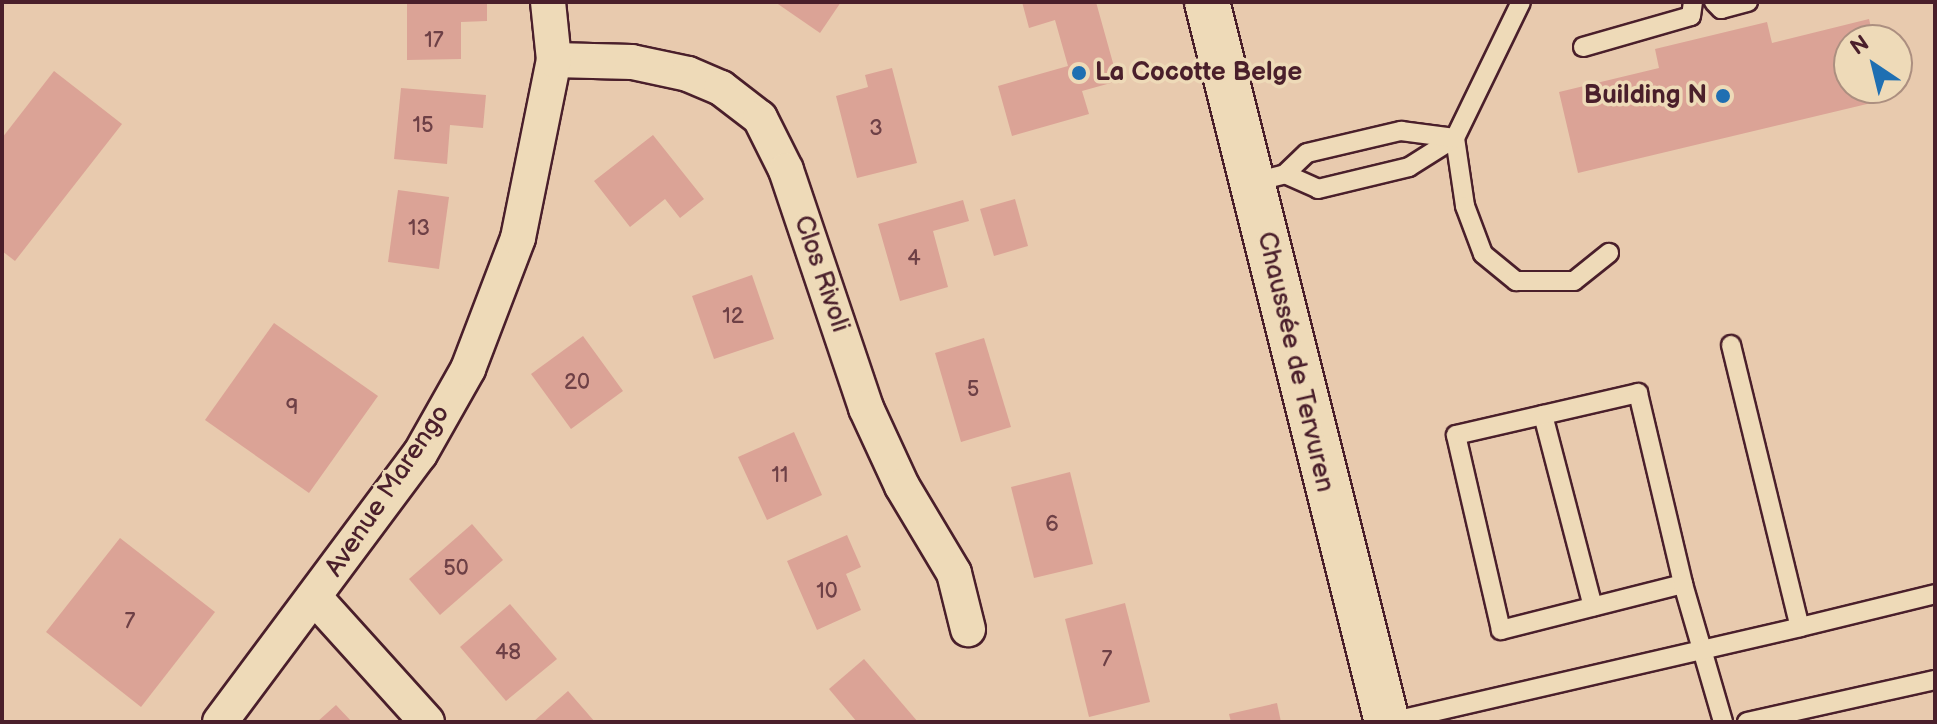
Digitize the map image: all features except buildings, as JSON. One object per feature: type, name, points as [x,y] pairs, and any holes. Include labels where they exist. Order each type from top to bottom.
[{"type":"street","name":"Avenue Marengo","points":[[220,722],[420,454],[468,369],[518,238],[554,60],[548,2]]},
{"type":"street","name":"Chaussée de Tervuren","points":[[1207,2],[1269,178],[1335,531],[1388,722]]},
{"type":"street","name":"Clos Rivoli","points":[[554,60],[632,62],[688,74],[721,88],[760,118],[786,170],[866,408],[902,486],[954,573],[968,629]]},
{"type":"street","points":[[315,598],[427,722]]},
{"type":"lane","points":[[1521,2],[1455,138],[1460,192],[1483,254],[1516,281],[1574,281],[1609,253]]},
{"type":"lane","points":[[1583,47],[1691,16],[1693,2]]},
{"type":"lane","points":[[1714,2],[1721,9],[1748,2]]},
{"type":"lane","points":[[1269,178],[1307,153],[1401,131],[1455,138]]},
{"type":"lane","points":[[1269,178],[1318,189],[1409,167],[1455,138]]},
{"type":"lane","points":[[1731,345],[1800,627]]},
{"type":"lane","points":[[1683,584],[1501,630],[1456,435],[1638,393],[1683,584],[1723,722]]},
{"type":"lane","points":[[1543,415],[1593,607]]},
{"type":"lane","points":[[1388,722],[1702,651],[1935,594]]},
{"type":"lane","points":[[1747,722],[1935,680]]},
{"type":"place","name":"La Cocotte Belge","points":[[1079,73]]},
{"type":"place","name":"Building N","points":[[1723,96]]}]
